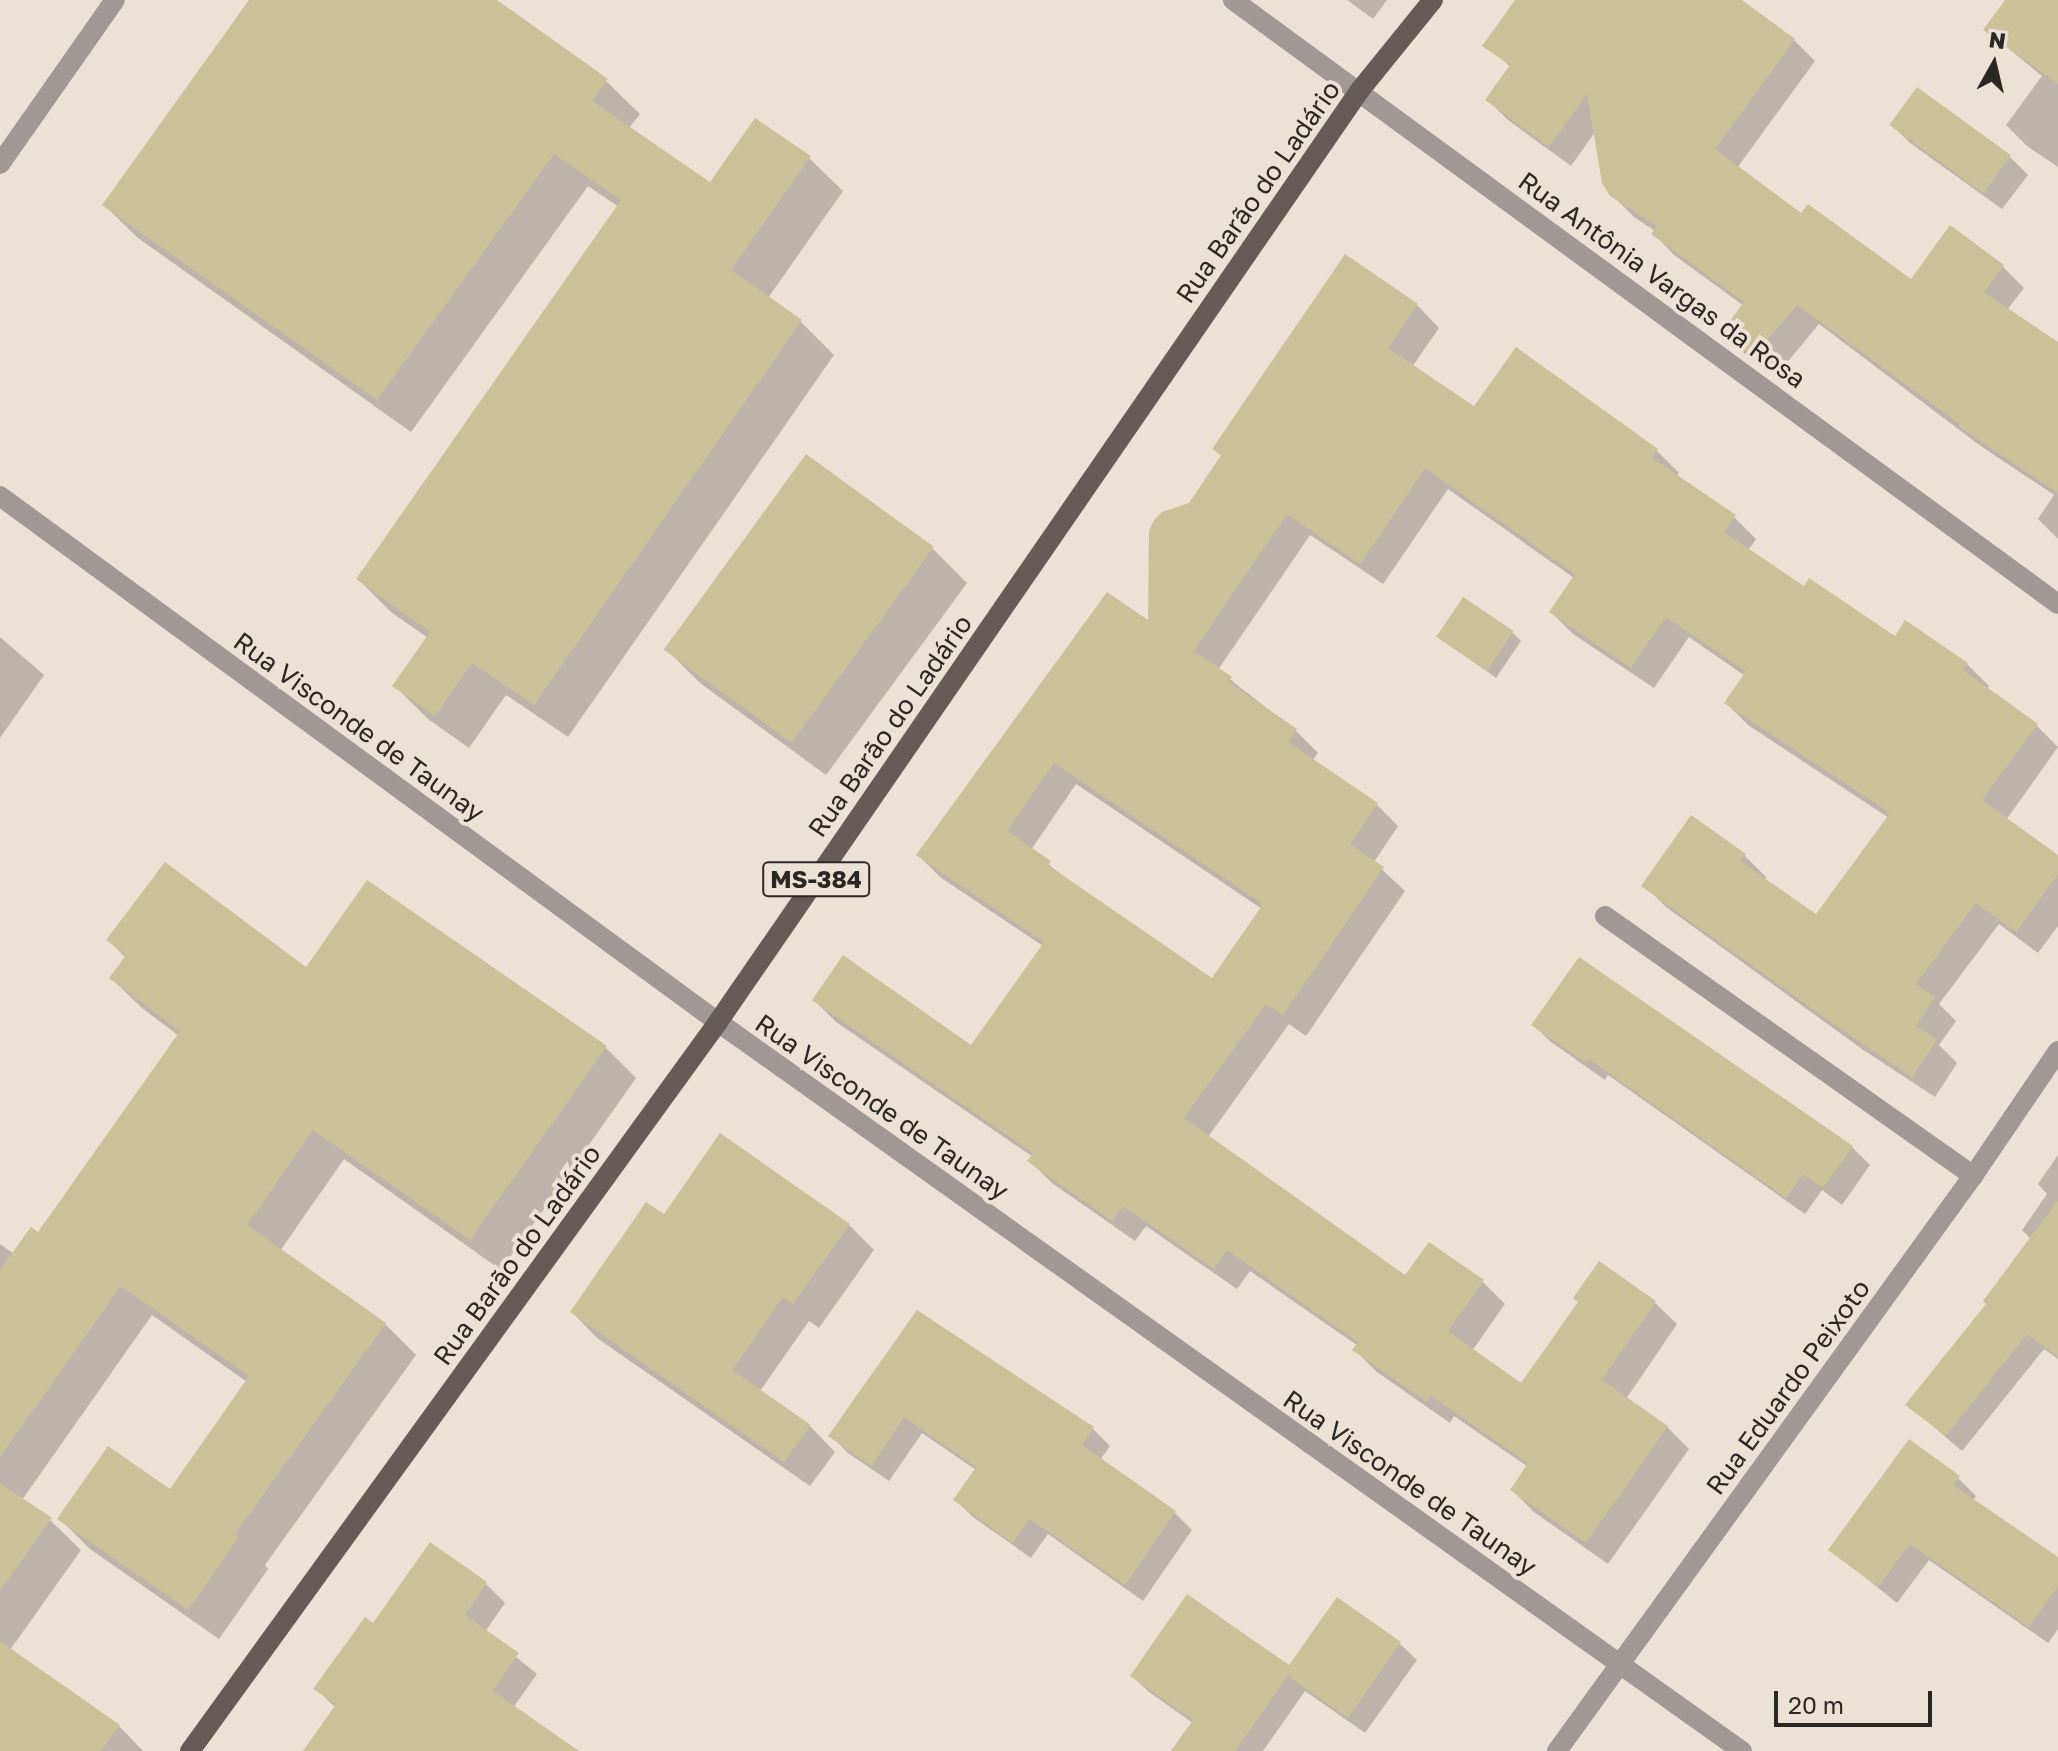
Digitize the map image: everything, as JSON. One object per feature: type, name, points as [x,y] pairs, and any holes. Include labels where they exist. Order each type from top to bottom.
[{"type":"main road","name":"Rua Barão do Ladário","points":[[190,1751],[718,1022],[1360,90],[1433,0]]},
{"type":"street","points":[[0,164],[115,0]]},
{"type":"street","name":"Rua Antônia Vargas da Rosa","points":[[1233,0],[1360,90],[2058,604]]},
{"type":"street","name":"Rua Visconde de Taunay","points":[[0,496],[718,1022],[1742,1751]]},
{"type":"street","points":[[1605,916],[1973,1176]]},
{"type":"street","name":"Rua Eduardo Peixoto","points":[[1557,1751],[1973,1176],[2058,1051]]},
{"type":"building","points":[[249,0],[497,0],[608,79],[592,101],[710,182],[755,118],[811,156],[731,270],[802,320],[534,705],[472,663],[435,716],[392,686],[430,632],[356,579],[621,200],[554,154],[377,400],[102,205]]},
{"type":"building","points":[[1515,0],[1742,0],[1795,39],[1715,149],[1801,213],[1808,204],[1911,279],[1950,225],[2004,265],[1984,292],[2058,342],[2058,493],[1958,426],[1960,424],[1797,305],[1754,356],[1721,333],[1744,302],[1651,234],[1657,226],[1610,196],[1602,183],[1587,94],[1549,147],[1485,100],[1510,65],[1482,46]]},
{"type":"building","points":[[2005,0],[2058,0],[2058,84],[1983,30]]},
{"type":"building","points":[[1917,87],[2011,155],[1983,193],[1889,125]]},
{"type":"building","points":[[1345,254],[1418,304],[1388,348],[1474,406],[1516,347],[1658,449],[1652,458],[1736,515],[1724,532],[1804,586],[1809,578],[1895,636],[1905,620],[1968,663],[1963,670],[2038,724],[1982,800],[2058,855],[2058,874],[2016,932],[1976,903],[1916,984],[1935,997],[1916,1026],[1937,1040],[1912,1077],[1641,886],[1691,815],[1746,854],[1740,861],[1816,914],[1890,813],[1724,703],[1746,671],[1666,617],[1631,668],[1549,612],[1575,574],[1425,468],[1360,564],[1287,514],[1194,651],[1232,677],[1228,682],[1297,729],[1288,742],[1378,803],[1350,844],[1384,867],[1283,1015],[1266,1004],[1184,1118],[1405,1275],[1429,1242],[1484,1280],[1448,1331],[1521,1383],[1578,1302],[1573,1298],[1599,1261],[1656,1301],[1602,1380],[1668,1426],[1586,1543],[1510,1490],[1528,1463],[1431,1396],[1427,1402],[1352,1350],[1358,1342],[1227,1250],[1214,1269],[1123,1206],[1112,1221],[1027,1161],[1033,1153],[812,1000],[843,955],[971,1045],[1044,942],[916,855],[1107,592],[1148,620],[1149,531],[1162,512],[1189,503],[1221,455],[1212,449]],"holes":[[[1054,763],[1263,904],[1212,978],[1048,865],[1051,861],[1007,831]]]},
{"type":"building","points":[[806,454],[934,547],[792,743],[664,650]]},
{"type":"building","points":[[1463,597],[1514,631],[1487,671],[1436,637]]},
{"type":"building","points":[[165,862],[306,967],[367,880],[607,1046],[470,1240],[313,1130],[247,1225],[386,1323],[235,1534],[239,1537],[188,1610],[57,1519],[108,1446],[170,1489],[249,1376],[121,1286],[0,1457],[0,1270],[31,1227],[38,1232],[180,1031],[109,978],[126,955],[106,940]]},
{"type":"building","points":[[1579,957],[1853,1146],[1823,1188],[1803,1174],[1786,1198],[1589,1059],[1586,1063],[1531,1025]]},
{"type":"building","points":[[720,1133],[850,1224],[793,1304],[783,1297],[732,1370],[811,1425],[784,1462],[570,1312],[646,1202],[664,1214]]},
{"type":"building","points":[[2058,1200],[2058,1357],[2027,1334],[1946,1436],[1905,1405],[1986,1304],[1983,1301]]},
{"type":"building","points":[[917,1310],[1094,1427],[1082,1445],[1176,1511],[1125,1585],[1030,1519],[1013,1543],[953,1500],[976,1467],[904,1417],[871,1466],[828,1436]]},
{"type":"building","points":[[1909,1439],[1960,1476],[1953,1485],[2058,1557],[2058,1586],[2029,1627],[1910,1544],[1878,1587],[1828,1550]]},
{"type":"building","points":[[0,1483],[52,1518],[0,1591]]},
{"type":"building","points":[[430,1542],[487,1582],[465,1615],[519,1653],[493,1691],[579,1751],[303,1751],[336,1704],[313,1689],[365,1617],[373,1623]]},
{"type":"building","points":[[1187,1594],[1289,1665],[1337,1597],[1401,1642],[1348,1718],[1288,1676],[1235,1751],[1171,1751],[1193,1720],[1130,1676]]},
{"type":"building","points":[[0,1641],[120,1725],[101,1751],[0,1751]]}]
